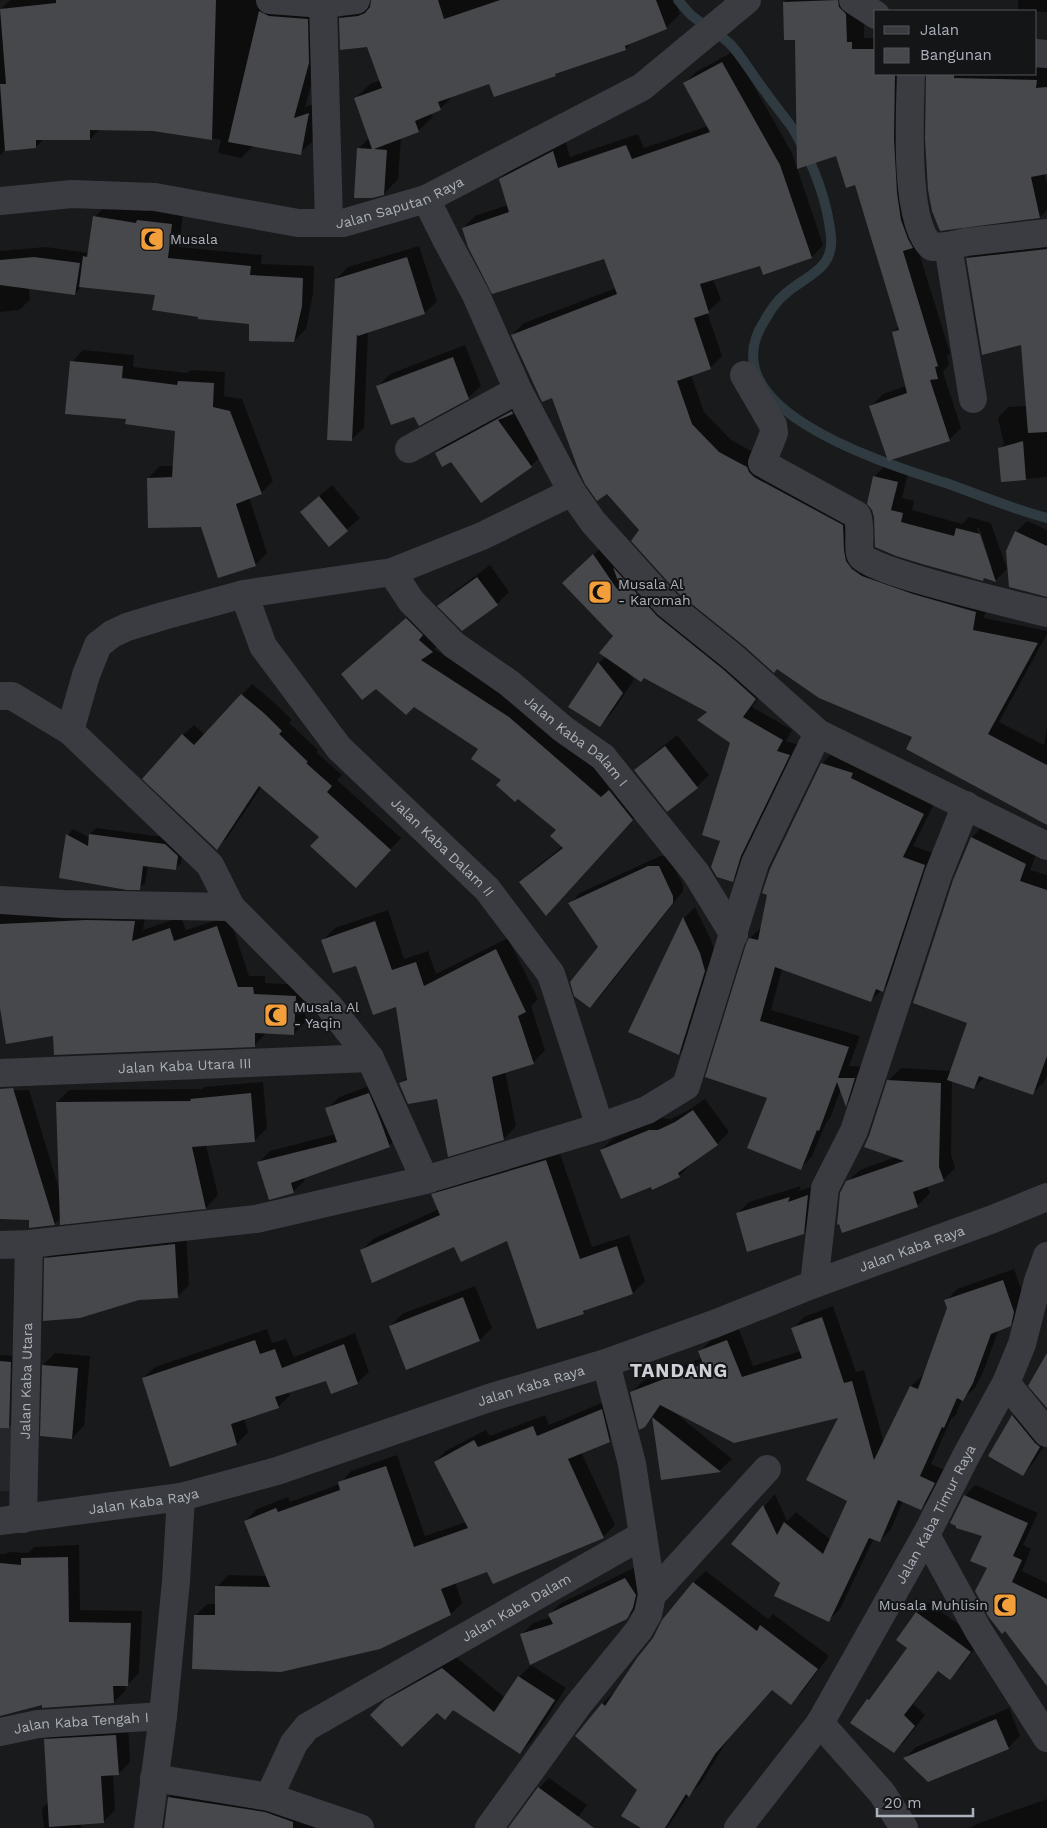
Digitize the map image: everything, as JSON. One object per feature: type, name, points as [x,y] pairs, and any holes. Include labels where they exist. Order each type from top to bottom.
[{"type":"street","points":[[270,0],[322,4],[356,0]]},
{"type":"street","points":[[853,0],[874,14]]},
{"type":"street","points":[[322,4],[329,223]]},
{"type":"street","name":"Jalan Saputan Raya","points":[[0,201],[72,194],[155,197],[298,223],[343,223],[426,198],[642,87],[736,8]]},
{"type":"street","points":[[911,75],[909,166],[918,222],[926,241],[932,246],[948,246],[966,242],[1047,233]]},
{"type":"street","points":[[426,198],[476,295],[518,390],[572,492],[593,522],[668,604],[734,658],[818,733],[1047,846]]},
{"type":"street","points":[[948,246],[973,399]]},
{"type":"street","points":[[744,375],[773,425],[774,433],[762,463],[858,515],[860,521],[860,553],[864,558],[896,573],[1047,613]]},
{"type":"street","points":[[410,449],[518,390]]},
{"type":"street","points":[[70,731],[86,675],[98,645],[112,634],[127,627],[163,616],[244,594],[392,572],[482,536],[572,492]]},
{"type":"street","name":"Jalan Kaba Dalam I","points":[[392,572],[411,601],[454,645],[509,683],[563,729],[603,756],[696,872],[734,935]]},
{"type":"street","name":"Jalan Kaba Dalam II","points":[[244,594],[263,646],[339,748],[487,890],[551,974],[600,1126]]},
{"type":"street","points":[[0,696],[12,696],[70,731],[210,865],[231,907],[329,1006],[370,1058],[425,1180]]},
{"type":"street","points":[[0,1245],[29,1244],[256,1219],[425,1180],[647,1110],[686,1086],[755,863],[818,733]]},
{"type":"street","points":[[814,1284],[825,1188],[854,1131],[938,875],[966,805]]},
{"type":"street","points":[[0,900],[63,904],[231,907]]},
{"type":"street","name":"Jalan Kaba Utara III","points":[[0,1073],[370,1058]]},
{"type":"street","name":"Jalan Kaba Raya","points":[[12,1520],[181,1496],[277,1471],[489,1398],[606,1363],[714,1324],[814,1284],[993,1219],[1047,1197]]},
{"type":"street","name":"Jalan Kaba Utara","points":[[12,1520],[29,1244]]},
{"type":"street","name":"Jalan Kaba Timur Raya","points":[[738,1828],[820,1723],[926,1535],[1006,1383],[1022,1344],[1038,1281],[1047,1256]]},
{"type":"street","points":[[489,1828],[578,1705],[639,1630],[648,1614],[652,1596],[632,1464],[606,1363]]},
{"type":"street","points":[[1006,1383],[1047,1433]]},
{"type":"street","points":[[652,1596],[767,1469]]},
{"type":"street","points":[[148,1828],[163,1716],[176,1581],[181,1496]]},
{"type":"street","name":"Jalan Kaba Dalam","points":[[269,1797],[294,1743],[307,1728],[643,1535]]},
{"type":"street","points":[[926,1535],[978,1630],[1047,1738]]},
{"type":"street","name":"Jalan Kaba Tengah I","points":[[0,1732],[38,1724],[163,1716]]},
{"type":"street","points":[[820,1723],[882,1792],[904,1828]]},
{"type":"street","points":[[154,1778],[269,1797],[360,1828]]},
{"type":"shaded area","points":[[22,1367],[12,1491],[0,1491],[0,1369]]},
{"type":"building","points":[[56,0],[216,0],[212,140],[153,131],[90,130],[90,140],[36,140],[36,148],[5,151],[0,84],[6,84],[0,9],[56,3]]},
{"type":"building","points":[[371,0],[438,0],[444,19],[500,0],[656,0],[667,29],[625,46],[626,50],[494,97],[489,84],[438,102],[441,110],[415,121],[419,132],[374,149],[387,150],[384,195],[372,198],[354,198],[357,148],[372,149],[354,98],[382,88],[367,47],[340,50],[339,18],[358,16],[365,13],[370,7]]},
{"type":"building","points":[[838,0],[839,7],[846,14],[847,42],[852,42],[852,49],[874,49],[874,75],[895,75],[894,139],[897,193],[901,220],[913,248],[903,251],[938,366],[935,367],[938,379],[930,380],[950,441],[888,461],[869,406],[907,393],[892,332],[899,330],[855,185],[846,188],[836,156],[797,169],[795,40],[784,40],[783,2]]},
{"type":"building","points":[[259,11],[269,16],[308,19],[309,63],[294,118],[309,113],[301,155],[228,142]]},
{"type":"building","points":[[722,62],[780,165],[812,258],[763,275],[760,266],[700,284],[709,313],[694,318],[711,369],[677,381],[692,424],[719,452],[747,467],[754,477],[843,525],[846,561],[852,569],[862,576],[913,594],[976,612],[973,630],[1038,643],[988,734],[1047,765],[1047,825],[906,749],[912,737],[819,698],[777,669],[774,673],[744,646],[678,593],[631,541],[639,530],[607,494],[597,501],[585,484],[552,398],[542,402],[511,335],[617,294],[604,259],[492,294],[468,247],[462,228],[509,212],[499,179],[553,151],[558,168],[626,145],[632,159],[710,132],[683,83]]},
{"type":"building","points":[[926,75],[954,75],[954,78],[1037,80],[1036,88],[1047,87],[1047,174],[1031,177],[1040,218],[940,231],[932,211],[928,190],[925,139]]},
{"type":"building","points":[[93,216],[136,223],[137,220],[172,224],[168,258],[251,266],[250,275],[303,278],[302,306],[294,342],[249,341],[249,324],[198,319],[198,317],[152,310],[155,295],[79,287],[83,256],[87,257]]},
{"type":"building","points":[[1047,249],[1047,432],[1028,433],[1021,345],[982,355],[966,258]]},
{"type":"building","points":[[34,257],[80,263],[75,295],[0,285],[0,260]]},
{"type":"building","points":[[407,257],[425,314],[358,336],[357,334],[352,441],[327,440],[335,279]]},
{"type":"building","points":[[453,357],[469,399],[419,426],[414,417],[391,425],[376,386]]},
{"type":"building","points":[[70,361],[123,366],[122,378],[177,385],[178,381],[214,383],[213,407],[230,411],[262,494],[236,504],[256,566],[218,578],[201,527],[148,528],[147,478],[172,477],[175,431],[125,424],[126,419],[65,414]]},
{"type":"building","points":[[512,411],[513,414],[498,420],[532,467],[481,503],[451,462],[442,467],[435,453]]},
{"type":"building","points":[[1023,441],[1026,480],[1001,482],[998,448]]},
{"type":"building","points":[[873,476],[898,482],[891,510],[903,513],[901,522],[954,536],[956,528],[980,534],[996,582],[984,578],[983,581],[922,564],[875,547],[874,517],[872,510],[867,504]]},
{"type":"building","points":[[319,496],[348,531],[329,547],[300,512]]},
{"type":"building","points":[[1015,531],[1047,546],[1047,597],[1009,587],[1006,551]]},
{"type":"building","points":[[593,554],[617,589],[620,587],[613,567],[657,616],[724,670],[756,699],[743,717],[783,740],[777,751],[790,755],[741,856],[733,882],[717,877],[711,867],[720,841],[702,835],[730,743],[697,720],[707,712],[644,678],[641,682],[599,653],[613,636],[562,583]]},
{"type":"building","points":[[477,577],[498,605],[462,631],[437,606]]},
{"type":"building","points":[[406,618],[423,635],[419,640],[433,652],[421,660],[509,717],[601,797],[609,790],[633,820],[546,916],[519,882],[563,848],[550,836],[556,830],[518,799],[515,802],[496,785],[501,780],[471,759],[478,749],[414,707],[406,715],[376,689],[362,700],[341,674]]},
{"type":"building","points":[[598,662],[623,693],[600,727],[568,707]]},
{"type":"building","points":[[241,694],[282,731],[279,734],[308,762],[306,763],[332,786],[327,792],[391,850],[356,888],[310,846],[319,837],[259,786],[217,850],[142,779],[182,734],[194,745]]},
{"type":"building","points":[[665,746],[698,788],[667,812],[634,770]]},
{"type":"building","points":[[821,763],[853,773],[851,778],[924,814],[903,857],[925,865],[883,992],[876,989],[871,1002],[775,967],[760,1021],[849,1047],[838,1078],[855,1078],[846,1107],[837,1082],[819,1131],[817,1130],[801,1170],[747,1148],[767,1098],[705,1077],[746,944],[749,938],[758,940],[767,895],[762,893],[770,869]]},
{"type":"building","points":[[66,834],[88,846],[89,834],[165,844],[178,856],[176,870],[143,866],[140,890],[127,890],[59,878]]},
{"type":"building","points":[[971,837],[1026,864],[1020,881],[1047,890],[1047,1056],[1033,1095],[979,1076],[974,1089],[947,1080],[967,1023],[913,1003],[953,880]]},
{"type":"building","points":[[648,866],[659,866],[673,896],[673,903],[590,1008],[574,996],[570,982],[598,947],[568,903]]},
{"type":"building","points":[[683,917],[700,953],[705,971],[679,1055],[628,1032]]},
{"type":"building","points":[[86,920],[135,921],[132,941],[170,928],[174,941],[217,926],[238,987],[253,987],[254,994],[296,996],[294,1035],[255,1033],[255,1047],[54,1055],[53,1036],[6,1044],[0,1008],[0,924]]},
{"type":"building","points":[[375,921],[392,970],[416,962],[424,986],[496,949],[526,1012],[518,1016],[534,1064],[492,1077],[504,1140],[448,1157],[437,1099],[408,1104],[399,1083],[407,1080],[396,1007],[373,1015],[356,966],[333,973],[321,940]]},
{"type":"building","points":[[887,1080],[941,1083],[939,1167],[944,1181],[913,1192],[918,1207],[842,1233],[839,1224],[837,1225],[840,1193],[846,1181],[904,1161],[864,1147]]},
{"type":"building","points":[[13,1088],[55,1225],[29,1228],[29,1220],[0,1219],[0,1089]]},
{"type":"building","points":[[251,1093],[255,1142],[192,1147],[206,1209],[60,1225],[56,1102],[191,1101],[190,1099]]},
{"type":"building","points":[[369,1093],[390,1147],[291,1183],[294,1193],[269,1200],[257,1162],[337,1142],[325,1108]]},
{"type":"building","points":[[693,1110],[718,1145],[678,1173],[680,1177],[652,1190],[651,1187],[621,1199],[600,1150],[649,1130],[658,1130]]},
{"type":"building","points":[[546,1160],[580,1259],[617,1246],[633,1294],[583,1311],[584,1314],[537,1329],[507,1241],[461,1262],[454,1247],[372,1283],[360,1250],[440,1215],[431,1194]]},
{"type":"building","points":[[808,1195],[804,1234],[747,1252],[736,1213],[790,1197],[788,1202]]},
{"type":"building","points":[[175,1244],[178,1298],[139,1300],[80,1318],[43,1321],[44,1258]]},
{"type":"building","points":[[1003,1280],[1014,1312],[1011,1326],[991,1334],[973,1383],[963,1401],[957,1398],[944,1428],[942,1427],[920,1476],[935,1483],[921,1510],[898,1500],[880,1542],[869,1538],[829,1622],[774,1596],[780,1583],[731,1544],[763,1505],[777,1535],[784,1522],[823,1554],[847,1501],[806,1480],[838,1418],[734,1443],[660,1405],[645,1427],[639,1430],[630,1392],[703,1364],[698,1351],[727,1340],[742,1377],[802,1358],[791,1328],[822,1317],[844,1383],[852,1381],[874,1460],[910,1386],[918,1389],[947,1308],[944,1300]]},
{"type":"building","points":[[463,1297],[480,1341],[406,1370],[389,1326]]},
{"type":"building","points":[[255,1340],[260,1354],[275,1349],[282,1368],[344,1344],[358,1384],[331,1394],[326,1381],[275,1397],[279,1408],[231,1424],[237,1445],[170,1467],[142,1378]]},
{"type":"building","points":[[1047,1353],[1047,1408],[1028,1386]]},
{"type":"building","points":[[0,1361],[11,1362],[9,1428],[0,1428]]},
{"type":"building","points":[[42,1365],[78,1368],[72,1439],[40,1436]]},
{"type":"building","points":[[602,1409],[610,1442],[568,1459],[604,1538],[493,1584],[487,1572],[441,1589],[451,1615],[380,1649],[281,1672],[192,1669],[194,1615],[215,1615],[215,1586],[270,1587],[244,1521],[276,1508],[278,1512],[340,1490],[338,1482],[386,1466],[414,1547],[468,1528],[434,1462],[474,1440],[478,1447],[533,1426],[537,1436]]},
{"type":"building","points":[[1012,1415],[1040,1447],[1023,1476],[988,1456]]},
{"type":"building","points":[[652,1417],[721,1472],[661,1480]]},
{"type":"building","points":[[964,1495],[1028,1523],[1013,1556],[1022,1560],[1012,1582],[1047,1599],[1047,1686],[1005,1631],[1002,1634],[988,1616],[975,1591],[987,1568],[970,1561],[982,1536],[956,1528],[956,1526],[950,1523]]},
{"type":"building","points":[[68,1557],[69,1622],[131,1623],[128,1686],[113,1686],[114,1703],[42,1708],[42,1705],[0,1716],[0,1563],[21,1565],[21,1558]]},
{"type":"building","points":[[625,1578],[636,1595],[633,1608],[627,1619],[530,1665],[520,1634],[553,1624],[548,1614]]},
{"type":"building","points":[[693,1582],[757,1631],[760,1625],[818,1669],[791,1705],[772,1690],[715,1754],[689,1797],[686,1794],[665,1828],[641,1828],[621,1816],[637,1790],[575,1736],[602,1703],[605,1706],[637,1658],[653,1638],[662,1620]]},
{"type":"building","points":[[916,1612],[971,1652],[950,1680],[938,1671],[904,1715],[915,1726],[894,1753],[850,1723],[907,1648],[896,1640]]},
{"type":"building","points":[[442,1668],[494,1712],[518,1676],[555,1700],[520,1754],[453,1710],[445,1720],[437,1713],[402,1747],[370,1715],[385,1700]]},
{"type":"building","points":[[996,1719],[1009,1749],[928,1782],[903,1758]]},
{"type":"building","points":[[116,1735],[119,1775],[101,1776],[104,1823],[49,1827],[44,1739]]},
{"type":"building","points":[[538,1787],[594,1828],[508,1828]]},
{"type":"building","points":[[168,1797],[265,1812],[293,1822],[293,1828],[164,1828]]},
{"type":"waterway","points":[[678,0],[691,15],[732,46],[790,125],[813,168],[826,208],[831,237],[831,248],[828,258],[816,272],[781,297],[765,320],[753,352],[760,381],[781,406],[811,428],[847,447],[1047,518]]},
{"type":"place","name":"Musala","points":[[152,239]]},
{"type":"place","name":"Musala Al - Karomah","points":[[600,592]]},
{"type":"place","name":"Musala Al - Yaqin","points":[[276,1015]]},
{"type":"place","name":"Musala Muhlisin","points":[[1005,1605]]},
{"type":"district","name":"TANDANG","points":[[679,1370]]}]
